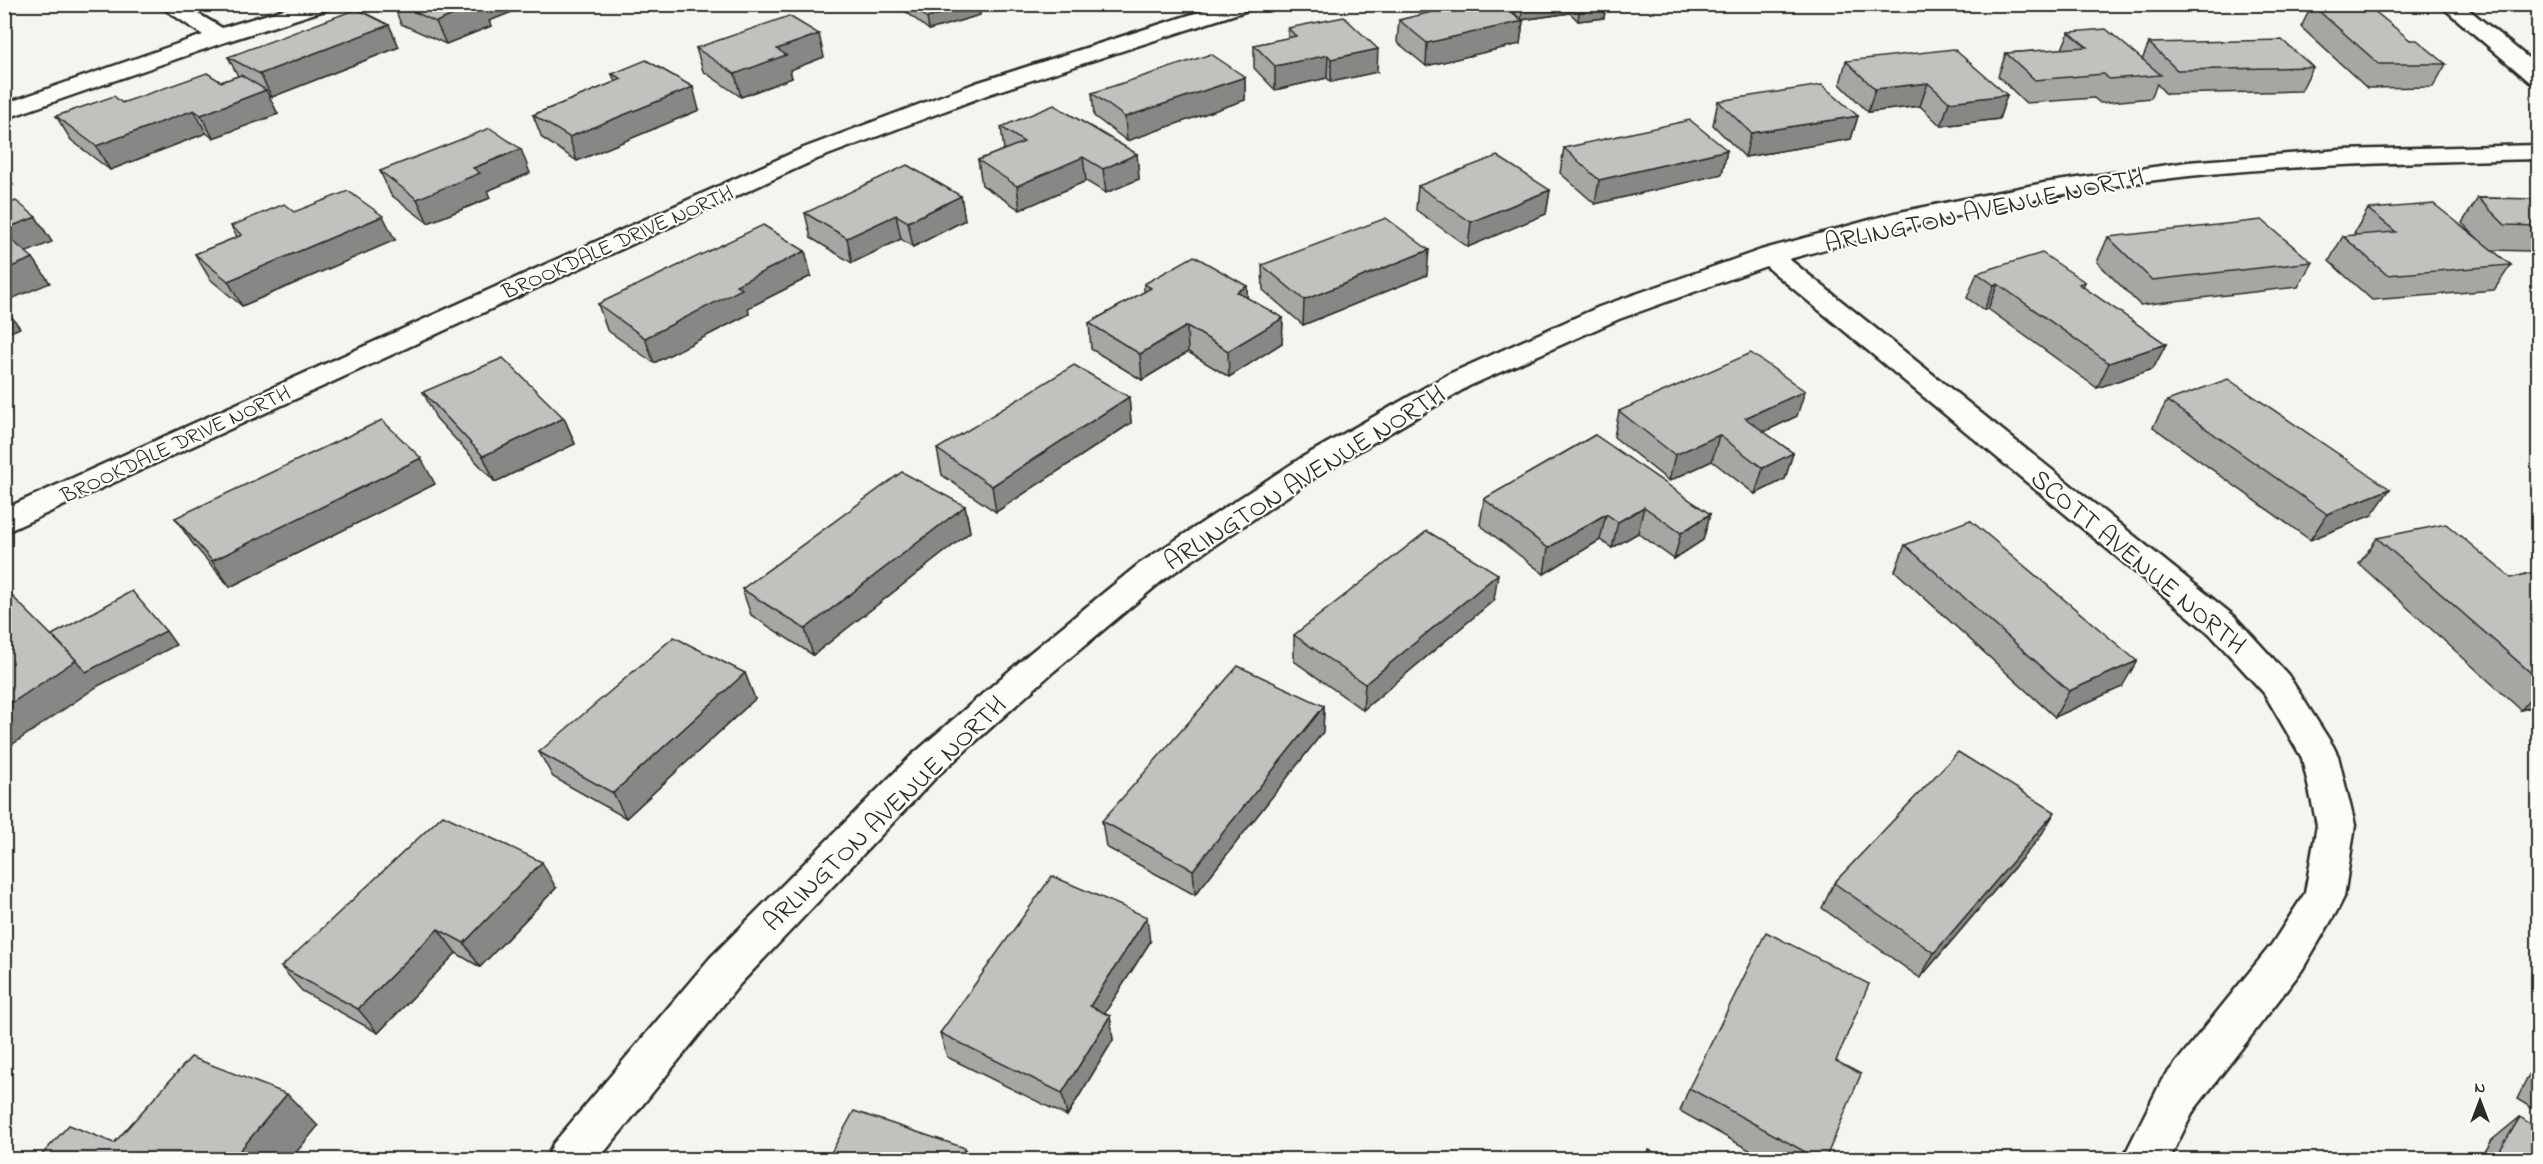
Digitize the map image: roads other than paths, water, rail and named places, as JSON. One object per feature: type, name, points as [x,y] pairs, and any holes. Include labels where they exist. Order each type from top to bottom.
[{"type":"street","points":[[167,4],[220,36]]},
{"type":"street","points":[[4,112],[220,36],[324,4]]},
{"type":"street","points":[[2449,4],[2538,77]]},
{"type":"street","name":"BROOKDALE DRIVE NORTH","points":[[4,522],[809,154],[984,88],[1245,5]]},
{"type":"street","name":"ARLINGTON AVENUE NORTH","points":[[569,1160],[725,971],[924,766],[1041,662],[1151,572],[1312,465],[1459,380],[1610,313],[1770,256],[1907,219],[2044,190],[2188,168],[2340,157],[2538,152]]},
{"type":"street","name":"SCOTT AVENUE NORTH","points":[[1770,256],[2222,625],[2276,684],[2320,756],[2336,825],[2324,897],[2287,957],[2178,1095],[2145,1160]]}]
